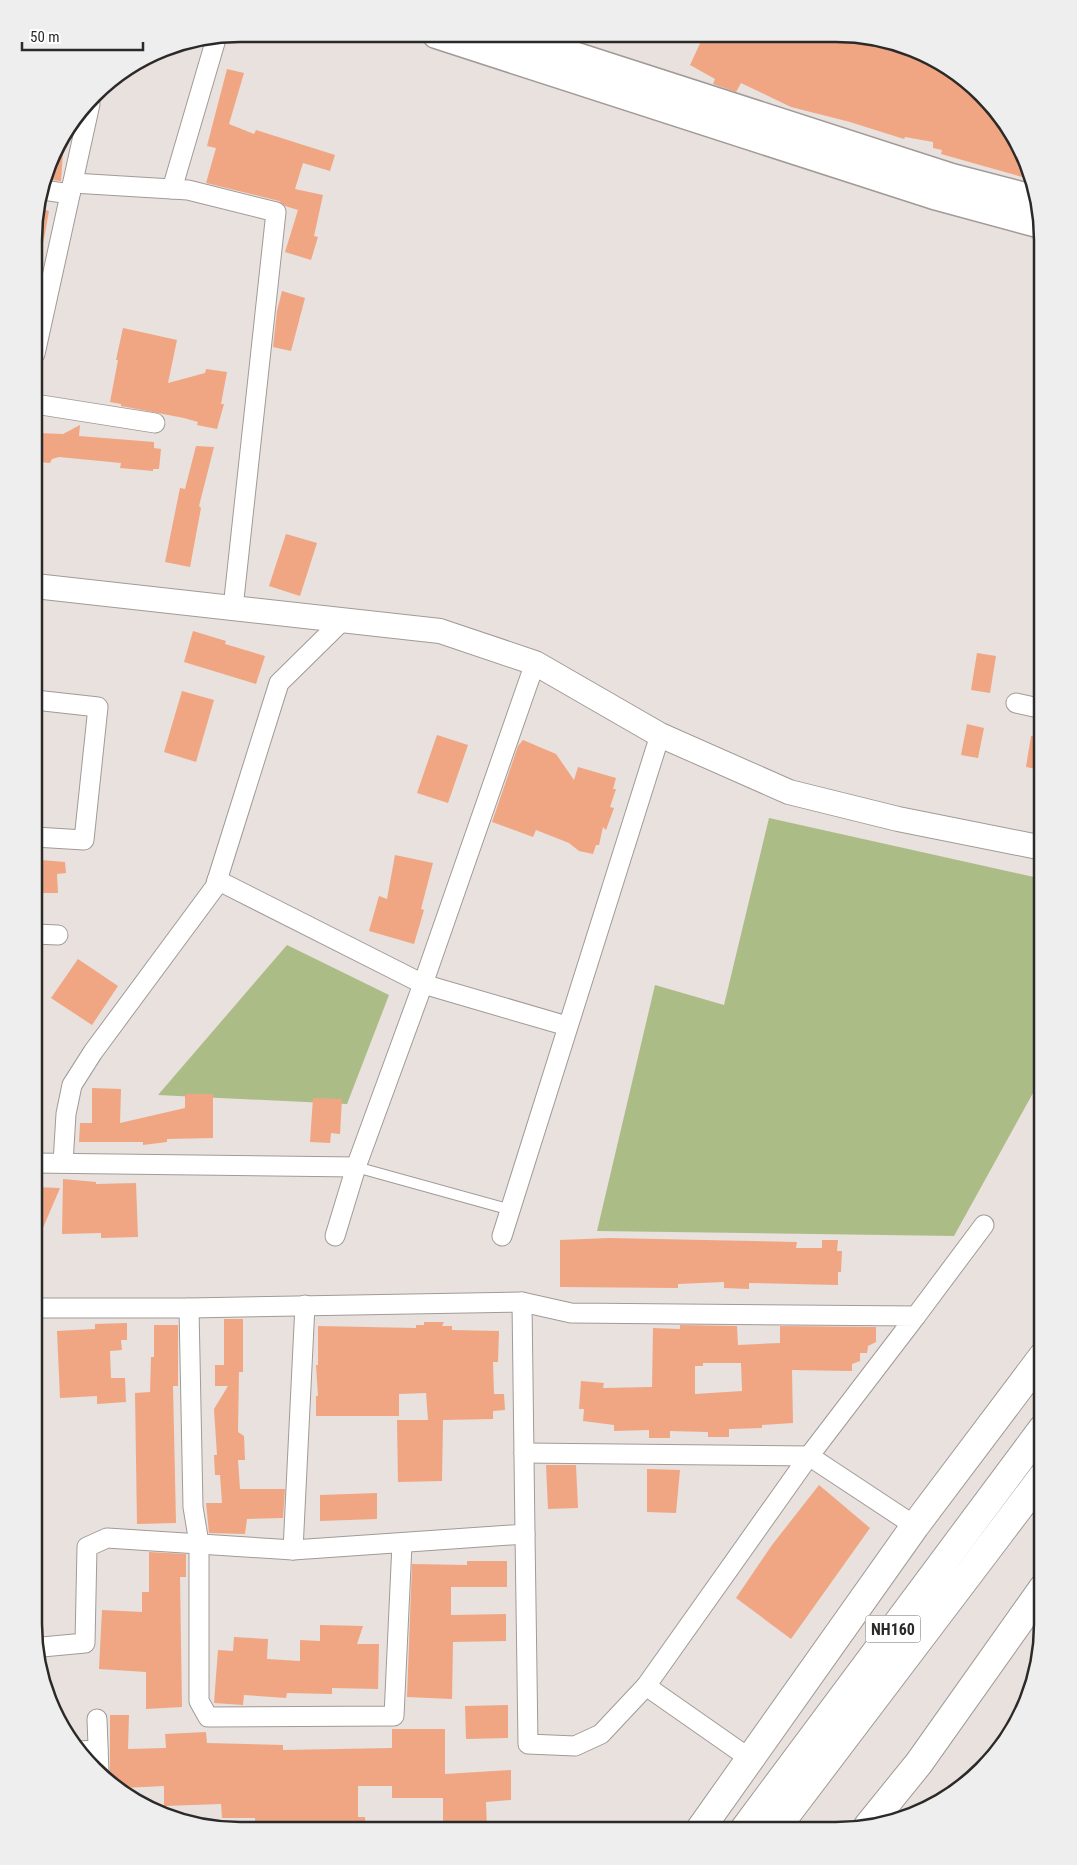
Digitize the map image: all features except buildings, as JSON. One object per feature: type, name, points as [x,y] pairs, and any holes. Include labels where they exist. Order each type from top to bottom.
[{"type":"main road","points":[[458,42],[934,196],[1034,223]]},
{"type":"main road","points":[[534,42],[952,177],[1030,197]]},
{"type":"main road","points":[[704,1822],[916,1526],[1034,1368]]},
{"type":"main road","name":"NH160","points":[[749,1822],[1034,1440]]},
{"type":"main road","name":"NH160","points":[[781,1822],[1034,1488]]},
{"type":"main road","points":[[873,1819],[919,1763],[1034,1601]]},
{"type":"street","points":[[172,189],[215,44]]},
{"type":"street","points":[[42,323],[88,115]]},
{"type":"street","points":[[49,190],[72,188],[188,190],[276,212],[233,608]]},
{"type":"street","points":[[42,405],[155,423]]},
{"type":"street","points":[[42,587],[440,631],[535,663],[660,735],[789,792],[898,819],[1034,846]]},
{"type":"street","points":[[63,1163],[66,1114],[72,1085],[93,1052],[215,887],[278,683],[343,620]]},
{"type":"street","points":[[334,1236],[356,1167],[423,984],[535,663]]},
{"type":"street","points":[[42,701],[98,707],[84,840],[42,837]]},
{"type":"street","points":[[1016,703],[1034,707]]},
{"type":"street","points":[[502,1236],[660,735]]},
{"type":"street","points":[[218,880],[423,984],[567,1026]]},
{"type":"street","points":[[42,934],[58,935]]},
{"type":"street","points":[[42,1163],[356,1167]]},
{"type":"street","points":[[522,1302],[528,1744],[576,1746],[601,1734],[646,1686],[809,1456],[984,1225]]},
{"type":"street","points":[[42,1308],[189,1308],[522,1302],[571,1313],[916,1316]]},
{"type":"street","points":[[293,1550],[304,1305]]},
{"type":"street","points":[[189,1308],[194,1507],[199,1543],[199,1701],[208,1717],[394,1716],[402,1544]]},
{"type":"street","points":[[524,1453],[809,1456],[916,1526]]},
{"type":"street","points":[[44,1647],[85,1643],[87,1547],[107,1538],[293,1550],[402,1544],[525,1534]]},
{"type":"street","points":[[646,1686],[749,1758]]},
{"type":"street","points":[[97,1719],[99,1762]]},
{"type":"street","points":[[88,1751],[98,1750]]},
{"type":"lane","points":[[356,1167],[511,1210]]},
{"type":"green space","points":[[769,818],[1034,877],[1034,1091],[954,1236],[597,1231],[655,985],[724,1005]]},
{"type":"green space","points":[[287,945],[389,995],[347,1104],[158,1095]]}]
